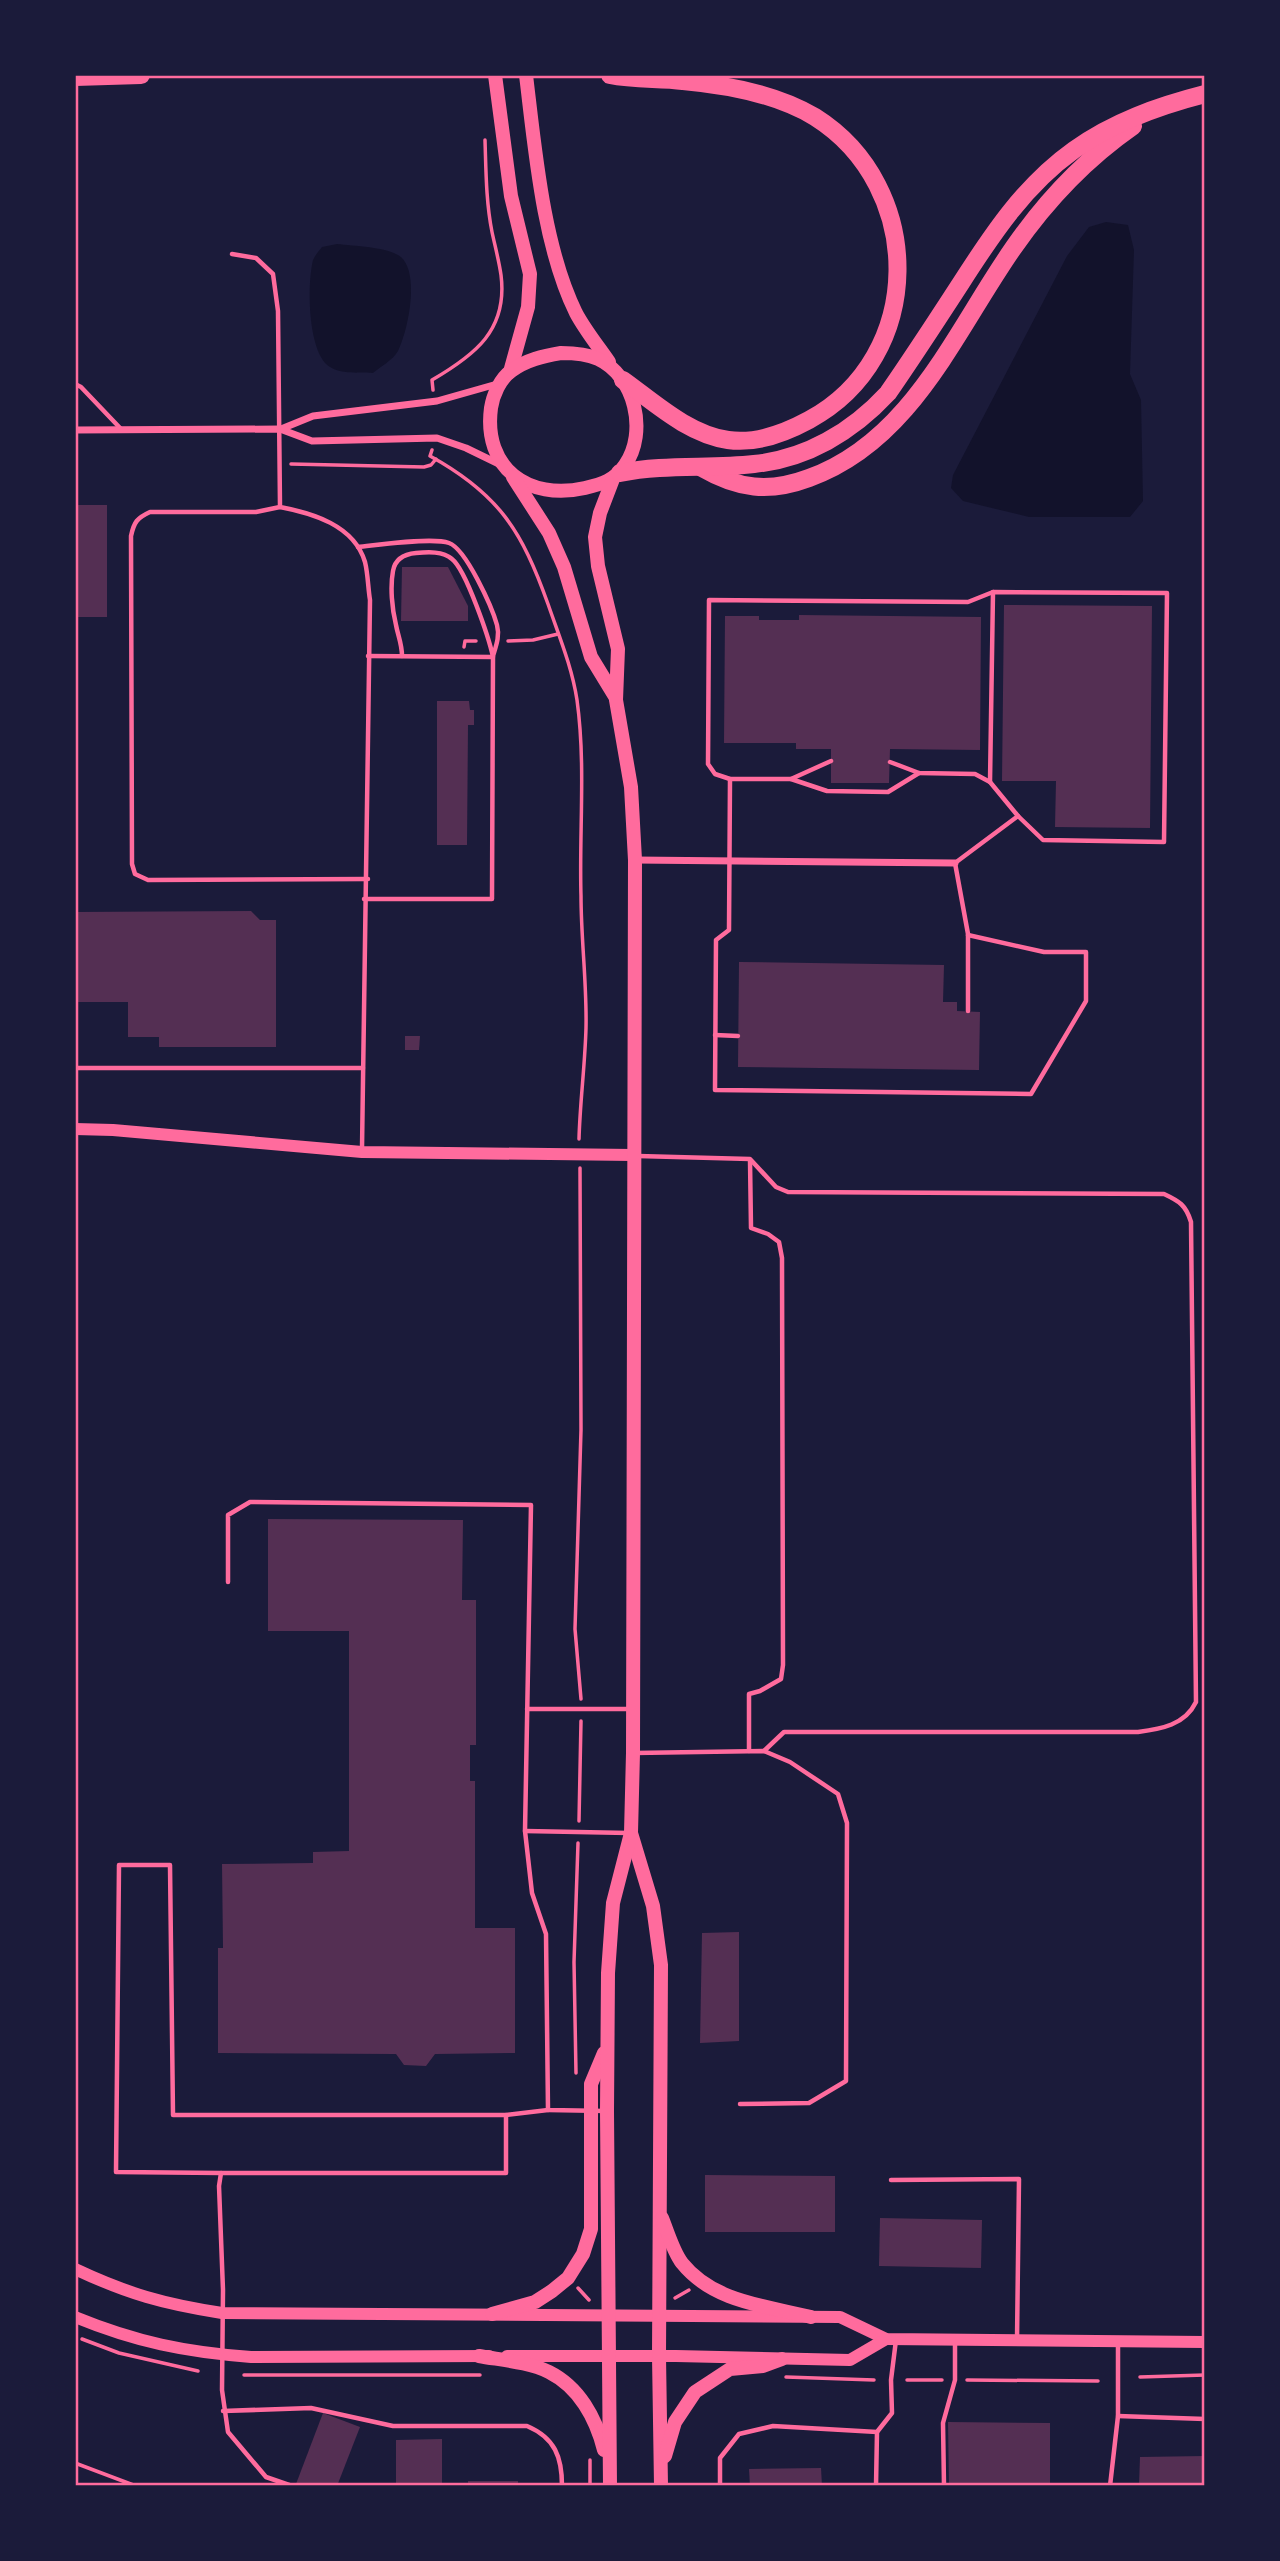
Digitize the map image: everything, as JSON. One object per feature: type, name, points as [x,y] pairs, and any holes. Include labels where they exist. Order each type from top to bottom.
[{"type":"highway","points":[[75,77],[141,75]]},
{"type":"highway","points":[[610,75],[730,87],[770,98],[814,117],[847,143],[865,162],[876,181],[891,219],[899,261],[891,315],[871,361],[836,402],[800,425],[780,434],[728,440],[688,427],[619,374]]},
{"type":"highway","points":[[617,476],[648,467],[754,464],[786,459],[827,442],[872,411],[888,393],[999,224],[1052,167],[1092,138],[1140,114],[1205,94]]},
{"type":"highway","points":[[699,466],[728,481],[752,488],[773,487],[818,475],[854,457],[914,401],[1014,246],[1050,201],[1110,144],[1169,103]]},
{"type":"main road","points":[[495,75],[510,196],[530,274],[528,307],[505,377],[492,401],[489,422],[495,455],[549,533],[564,567],[591,657],[616,699]]},
{"type":"main road","points":[[526,75],[545,212],[568,292],[586,330],[619,374],[633,401],[636,424],[635,445],[630,459],[617,476],[600,513],[595,537],[598,566],[618,649],[616,699],[630,777],[635,860],[633,1753],[631,1833],[613,1903],[607,2045],[610,2480]]},
{"type":"main road","points":[[505,377],[526,362],[561,353],[597,358],[619,374]]},
{"type":"main road","points":[[506,469],[532,486],[551,491],[571,491],[617,476]]},
{"type":"main road","points":[[631,1833],[653,1906],[661,1965],[661,2478]]},
{"type":"main road","points":[[492,2314],[535,2302],[568,2278],[577,2268],[590,2229],[591,2084],[607,2045]]},
{"type":"main road","points":[[659,2210],[682,2263],[701,2280],[725,2296],[810,2317]]},
{"type":"main road","points":[[479,2356],[548,2371],[575,2392],[588,2408],[598,2428],[610,2480]]},
{"type":"main road","points":[[661,2478],[676,2422],[695,2392],[730,2369],[764,2365],[782,2359]]},
{"type":"street","points":[[280,429],[313,416],[437,401],[505,377]]},
{"type":"street","points":[[75,430],[280,429],[312,441],[437,438],[466,448],[506,469]]},
{"type":"street","points":[[635,860],[955,863]]},
{"type":"street","points":[[75,1129],[140,1132],[362,1152],[633,1156]]},
{"type":"street","points":[[75,2269],[120,2290],[148,2299],[222,2313],[840,2317],[891,2339],[1205,2342]]},
{"type":"street","points":[[75,2317],[138,2340],[175,2349],[221,2355],[659,2356],[850,2360],[891,2339]]},
{"type":"lane","points":[[232,254],[256,258],[273,274],[278,311],[279,508]]},
{"type":"lane","points":[[75,384],[81,387],[121,430]]},
{"type":"lane","points":[[362,1152],[364,899],[368,879],[370,600],[365,562],[358,547],[346,532],[301,511],[279,508],[257,512],[150,512],[139,517],[133,524],[131,536],[132,864],[135,874],[148,880],[368,879]]},
{"type":"lane","points":[[358,547],[406,542],[448,542],[460,550],[498,626],[498,641],[493,657]]},
{"type":"lane","points":[[364,899],[492,899],[493,657],[486,629],[455,561],[442,553],[405,555],[398,560],[393,573],[393,609],[402,643],[402,656]]},
{"type":"lane","points":[[990,782],[993,592]]},
{"type":"lane","points":[[890,762],[919,773],[975,774],[990,782],[1043,841],[1164,842],[1167,593],[993,592],[968,602],[709,600],[708,764],[715,774],[730,779],[790,779],[827,791],[888,792],[919,773]]},
{"type":"lane","points":[[368,656],[493,657]]},
{"type":"lane","points":[[790,779],[831,761]]},
{"type":"lane","points":[[730,779],[729,930],[716,940],[715,1090],[1031,1094],[1086,1001],[1086,952],[1044,952],[968,934]]},
{"type":"lane","points":[[968,1011],[968,934],[955,863],[1018,816]]},
{"type":"lane","points":[[715,1035],[738,1036]]},
{"type":"lane","points":[[75,1068],[363,1068]]},
{"type":"lane","points":[[633,1156],[750,1159],[776,1187],[788,1192],[1164,1194],[1181,1202],[1187,1209],[1191,1222],[1196,1688],[1196,1702],[1191,1712],[1162,1729],[1138,1732],[784,1732],[764,1751]]},
{"type":"lane","points":[[749,1751],[749,1694],[781,1679],[783,1665],[782,1258],[779,1242],[768,1234],[751,1228],[750,1159]]},
{"type":"lane","points":[[229,1582],[229,1515],[250,1502],[531,1505],[525,1831],[532,1893],[546,1934],[548,2110]]},
{"type":"lane","points":[[527,1709],[633,1709]]},
{"type":"lane","points":[[633,1753],[764,1751],[790,1762],[838,1794],[847,1823],[846,2081],[809,2103],[740,2104]]},
{"type":"lane","points":[[525,1831],[631,1833]]},
{"type":"lane","points":[[506,2115],[506,2173],[116,2172],[119,1865],[170,1865],[173,2115],[506,2115],[548,2110],[607,2111]]},
{"type":"lane","points":[[221,2174],[219,2186],[223,2411],[228,2432],[266,2476],[292,2486]]},
{"type":"lane","points":[[891,2180],[1019,2179],[1017,2341]]},
{"type":"lane","points":[[876,2486],[877,2432],[892,2413],[891,2339]]},
{"type":"lane","points":[[944,2486],[943,2423],[956,2380],[955,2340]]},
{"type":"lane","points":[[1110,2486],[1118,2416],[1118,2342]]},
{"type":"lane","points":[[223,2411],[311,2408],[393,2426],[527,2426],[550,2440],[558,2452],[562,2486]]},
{"type":"lane","points":[[1118,2416],[1205,2419]]},
{"type":"lane","points":[[720,2486],[720,2458],[739,2434],[773,2426],[877,2432]]},
{"type":"path","points":[[437,401],[433,394],[432,380],[463,363],[477,349],[490,334],[500,312],[501,274],[488,205],[484,128]]},
{"type":"path","points":[[437,438],[430,456],[475,484],[497,505],[519,536],[538,575],[573,680],[580,750],[581,897],[586,1027],[579,1138]]},
{"type":"path","points":[[280,464],[424,467],[431,465],[436,459]]},
{"type":"path","points":[[581,1174],[581,1430],[575,1629],[581,1692]]},
{"type":"path","points":[[579,1815],[581,1723]]},
{"type":"path","points":[[576,2075],[574,1962],[578,1852]]},
{"type":"path","points":[[244,2375],[490,2374]]},
{"type":"path","points":[[1140,2377],[1205,2375]]},
{"type":"path","points":[[774,2376],[874,2380]]},
{"type":"path","points":[[907,2380],[1098,2381]]},
{"type":"path","points":[[75,2463],[135,2486]]},
{"type":"shaded area","points":[[1106,222],[1128,225],[1134,250],[1130,374],[1141,400],[1143,501],[1130,517],[1029,517],[963,501],[951,488],[953,475],[1067,256],[1089,227]]},
{"type":"shaded area","points":[[337,244],[388,251],[401,257],[407,265],[411,289],[402,342],[393,357],[373,373],[348,372],[330,367],[319,354],[315,342],[310,313],[313,260],[322,247]]},
{"type":"building","points":[[75,505],[107,505],[107,617],[75,617]]},
{"type":"building","points":[[402,567],[448,567],[468,606],[468,621],[401,621]]},
{"type":"building","points":[[1004,605],[1152,606],[1150,828],[1055,827],[1056,781],[1002,781]]},
{"type":"building","points":[[799,615],[981,617],[980,750],[890,749],[889,783],[831,783],[831,749],[796,749],[796,743],[724,743],[725,616],[759,616],[759,620],[799,620]]},
{"type":"building","points":[[437,701],[469,701],[470,710],[474,710],[474,725],[468,725],[467,845],[437,845]]},
{"type":"building","points":[[251,911],[260,920],[276,920],[276,1047],[159,1047],[159,1037],[128,1037],[128,1002],[75,1002],[75,912]]},
{"type":"building","points":[[739,962],[944,965],[943,1002],[957,1002],[957,1011],[980,1012],[979,1070],[738,1067]]},
{"type":"building","points":[[405,1036],[420,1036],[419,1050],[405,1050]]},
{"type":"building","points":[[268,1519],[463,1520],[462,1600],[476,1600],[476,1745],[470,1745],[470,1781],[475,1781],[475,1928],[515,1928],[515,2053],[435,2054],[426,2066],[404,2065],[396,2054],[218,2053],[218,1948],[223,1948],[222,1864],[313,1863],[313,1852],[349,1851],[349,1631],[268,1631]]},
{"type":"building","points":[[739,1932],[739,2041],[700,2043],[702,1933]]},
{"type":"building","points":[[705,2175],[835,2176],[835,2232],[705,2232]]},
{"type":"building","points":[[880,2218],[982,2220],[981,2268],[879,2266]]},
{"type":"building","points":[[323,2413],[360,2427],[337,2486],[299,2486],[296,2484]]},
{"type":"building","points":[[948,2422],[1050,2423],[1050,2486],[949,2486]]},
{"type":"building","points":[[442,2439],[442,2486],[396,2486],[396,2440]]},
{"type":"building","points":[[1205,2456],[1205,2486],[1139,2486],[1140,2457]]},
{"type":"building","points":[[821,2468],[822,2486],[750,2486],[749,2469]]},
{"type":"building","points":[[468,2481],[518,2481],[518,2486],[468,2486]]}]
